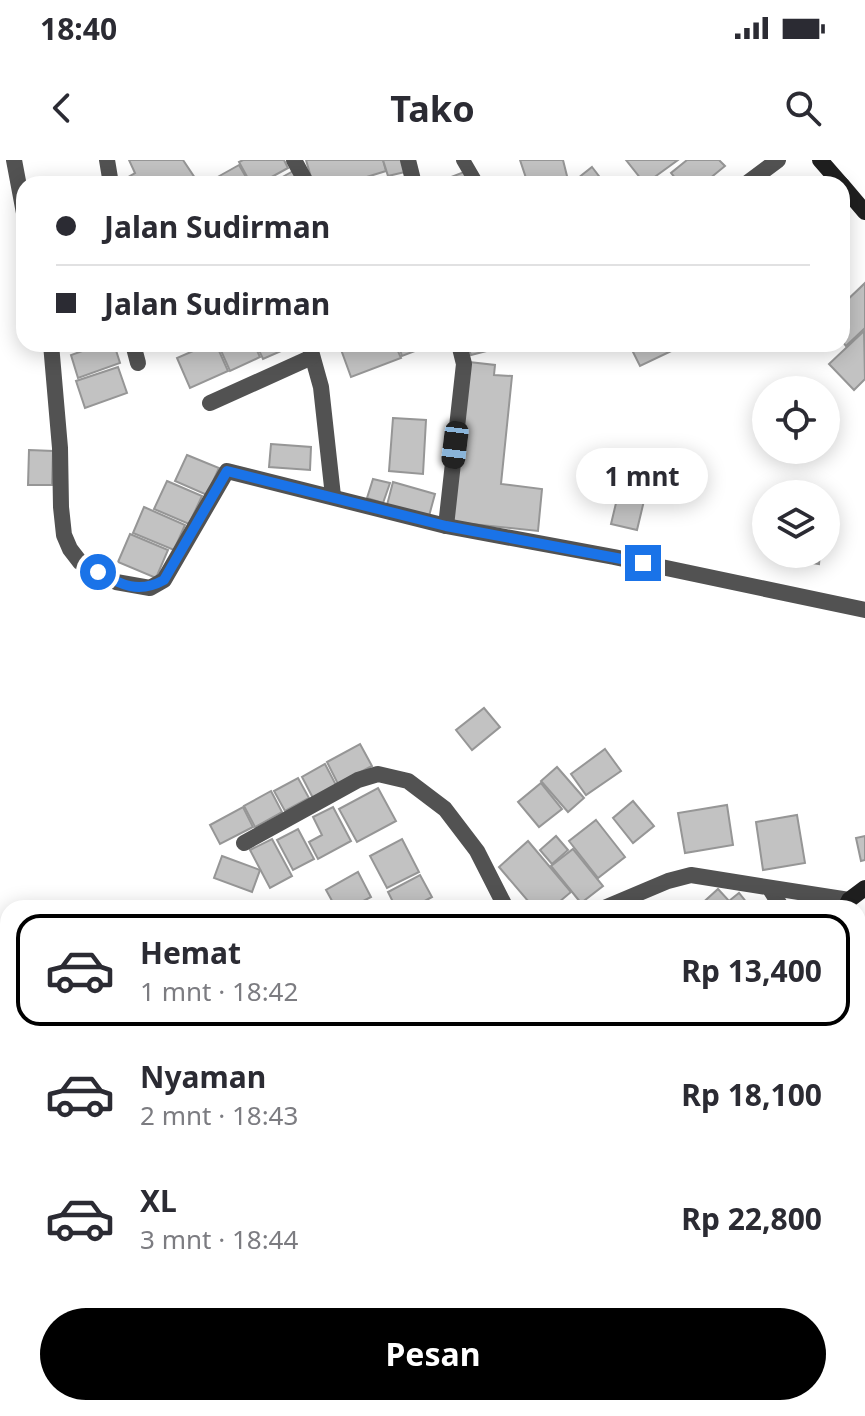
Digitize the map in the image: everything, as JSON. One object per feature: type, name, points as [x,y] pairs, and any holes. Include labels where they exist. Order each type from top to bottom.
[{"type":"street","points":[[757,176],[778,160]]},
{"type":"street","points":[[820,160],[833,176]]},
{"type":"street","points":[[850,195],[865,212]]},
{"type":"street","points":[[52,352],[64,535],[80,562],[116,582],[150,588],[164,580],[227,471],[446,526],[614,557],[865,610]]},
{"type":"street","points":[[135,352],[138,363]]},
{"type":"street","points":[[210,403],[308,352]]},
{"type":"street","points":[[310,352],[321,387],[333,496]]},
{"type":"street","points":[[446,526],[464,364],[461,352]]},
{"type":"street","points":[[244,843],[358,780],[378,774],[408,781],[445,809],[477,851],[502,900]]},
{"type":"street","points":[[623,900],[691,875],[826,900]]},
{"type":"street","points":[[770,889],[777,900]]},
{"type":"building","points":[[129,160],[183,160],[194,176],[130,176],[135,173]]},
{"type":"building","points":[[284,160],[288,168],[274,176],[247,176],[239,162]]},
{"type":"building","points":[[306,160],[383,160],[386,171],[370,176],[311,176]]},
{"type":"building","points":[[383,160],[402,160],[405,172],[388,176]]},
{"type":"building","points":[[520,160],[563,160],[567,176],[525,176]]},
{"type":"building","points":[[626,160],[678,160],[656,176],[639,176]]},
{"type":"building","points":[[687,160],[719,160],[725,166],[713,176],[673,176],[671,173]]},
{"type":"building","points":[[239,165],[245,176],[219,176]]},
{"type":"building","points":[[592,167],[599,176],[581,176]]},
{"type":"building","points":[[295,170],[298,176],[284,176]]},
{"type":"building","points":[[865,283],[865,328],[850,342],[850,297]]},
{"type":"building","points":[[864,331],[865,379],[854,390],[829,364],[842,352],[850,352],[850,344]]},
{"type":"building","points":[[79,352],[117,352],[120,363],[78,378],[71,355]]},
{"type":"building","points":[[191,352],[220,352],[228,371],[190,388],[177,358]]},
{"type":"building","points":[[222,352],[258,352],[260,357],[230,371]]},
{"type":"building","points":[[260,352],[279,352],[263,359]]},
{"type":"building","points":[[342,352],[398,352],[401,358],[351,377]]},
{"type":"building","points":[[633,352],[669,352],[640,366]]},
{"type":"building","points":[[469,362],[495,365],[494,375],[512,376],[501,484],[542,489],[538,531],[452,522]]},
{"type":"building","points":[[118,367],[127,393],[85,408],[76,381]]},
{"type":"building","points":[[393,418],[426,420],[423,474],[389,471]]},
{"type":"building","points":[[271,444],[311,447],[310,470],[269,467]]},
{"type":"building","points":[[29,450],[53,451],[52,485],[28,485]]},
{"type":"building","points":[[187,455],[219,468],[207,495],[175,481]]},
{"type":"building","points":[[627,457],[653,463],[637,530],[611,524]]},
{"type":"building","points":[[373,479],[390,483],[383,503],[367,498]]},
{"type":"building","points":[[167,481],[202,496],[189,524],[154,509]]},
{"type":"building","points":[[393,482],[435,494],[429,516],[387,505]]},
{"type":"building","points":[[144,507],[185,525],[174,550],[133,533]]},
{"type":"building","points":[[130,534],[168,550],[156,578],[118,562]]},
{"type":"building","points":[[484,708],[500,727],[472,750],[456,730]]},
{"type":"building","points":[[360,744],[372,766],[338,784],[327,762]]},
{"type":"building","points":[[605,749],[621,771],[586,795],[571,774]]},
{"type":"building","points":[[325,764],[336,785],[313,798],[302,777]]},
{"type":"building","points":[[557,767],[584,798],[568,812],[541,781]]},
{"type":"building","points":[[298,778],[309,798],[285,811],[274,791]]},
{"type":"building","points":[[541,783],[562,809],[539,827],[518,802]]},
{"type":"building","points":[[378,788],[396,821],[357,842],[339,809]]},
{"type":"building","points":[[271,791],[282,812],[255,827],[244,806]]},
{"type":"building","points":[[633,801],[654,826],[633,843],[613,818]]},
{"type":"building","points":[[727,805],[733,845],[685,853],[678,813]]},
{"type":"building","points":[[243,807],[253,827],[220,844],[210,825]]},
{"type":"building","points":[[333,807],[351,841],[318,859],[309,842],[322,835],[313,817]]},
{"type":"building","points":[[797,815],[805,863],[763,870],[756,822]]},
{"type":"building","points":[[596,820],[625,857],[598,878],[569,841]]},
{"type":"building","points":[[298,829],[314,859],[293,870],[277,840]]},
{"type":"building","points":[[556,836],[568,850],[552,864],[540,850]]},
{"type":"building","points":[[865,836],[865,860],[861,861],[856,838]]},
{"type":"building","points":[[272,839],[292,876],[270,888],[250,850]]},
{"type":"building","points":[[402,839],[419,872],[387,888],[370,856]]},
{"type":"building","points":[[528,841],[571,892],[562,900],[527,900],[499,867]]},
{"type":"building","points":[[573,849],[603,886],[585,900],[579,900],[551,866]]},
{"type":"building","points":[[222,856],[260,870],[252,892],[214,878]]},
{"type":"building","points":[[358,872],[371,897],[365,900],[332,900],[326,890]]},
{"type":"building","points":[[420,875],[432,897],[427,900],[392,900],[388,892]]},
{"type":"building","points":[[718,889],[728,900],[706,900]]},
{"type":"building","points":[[739,893],[745,900],[730,900]]},
{"type":"route","points":[[98,572],[133,587],[150,588],[164,580],[227,471],[446,526],[643,563]]}]
